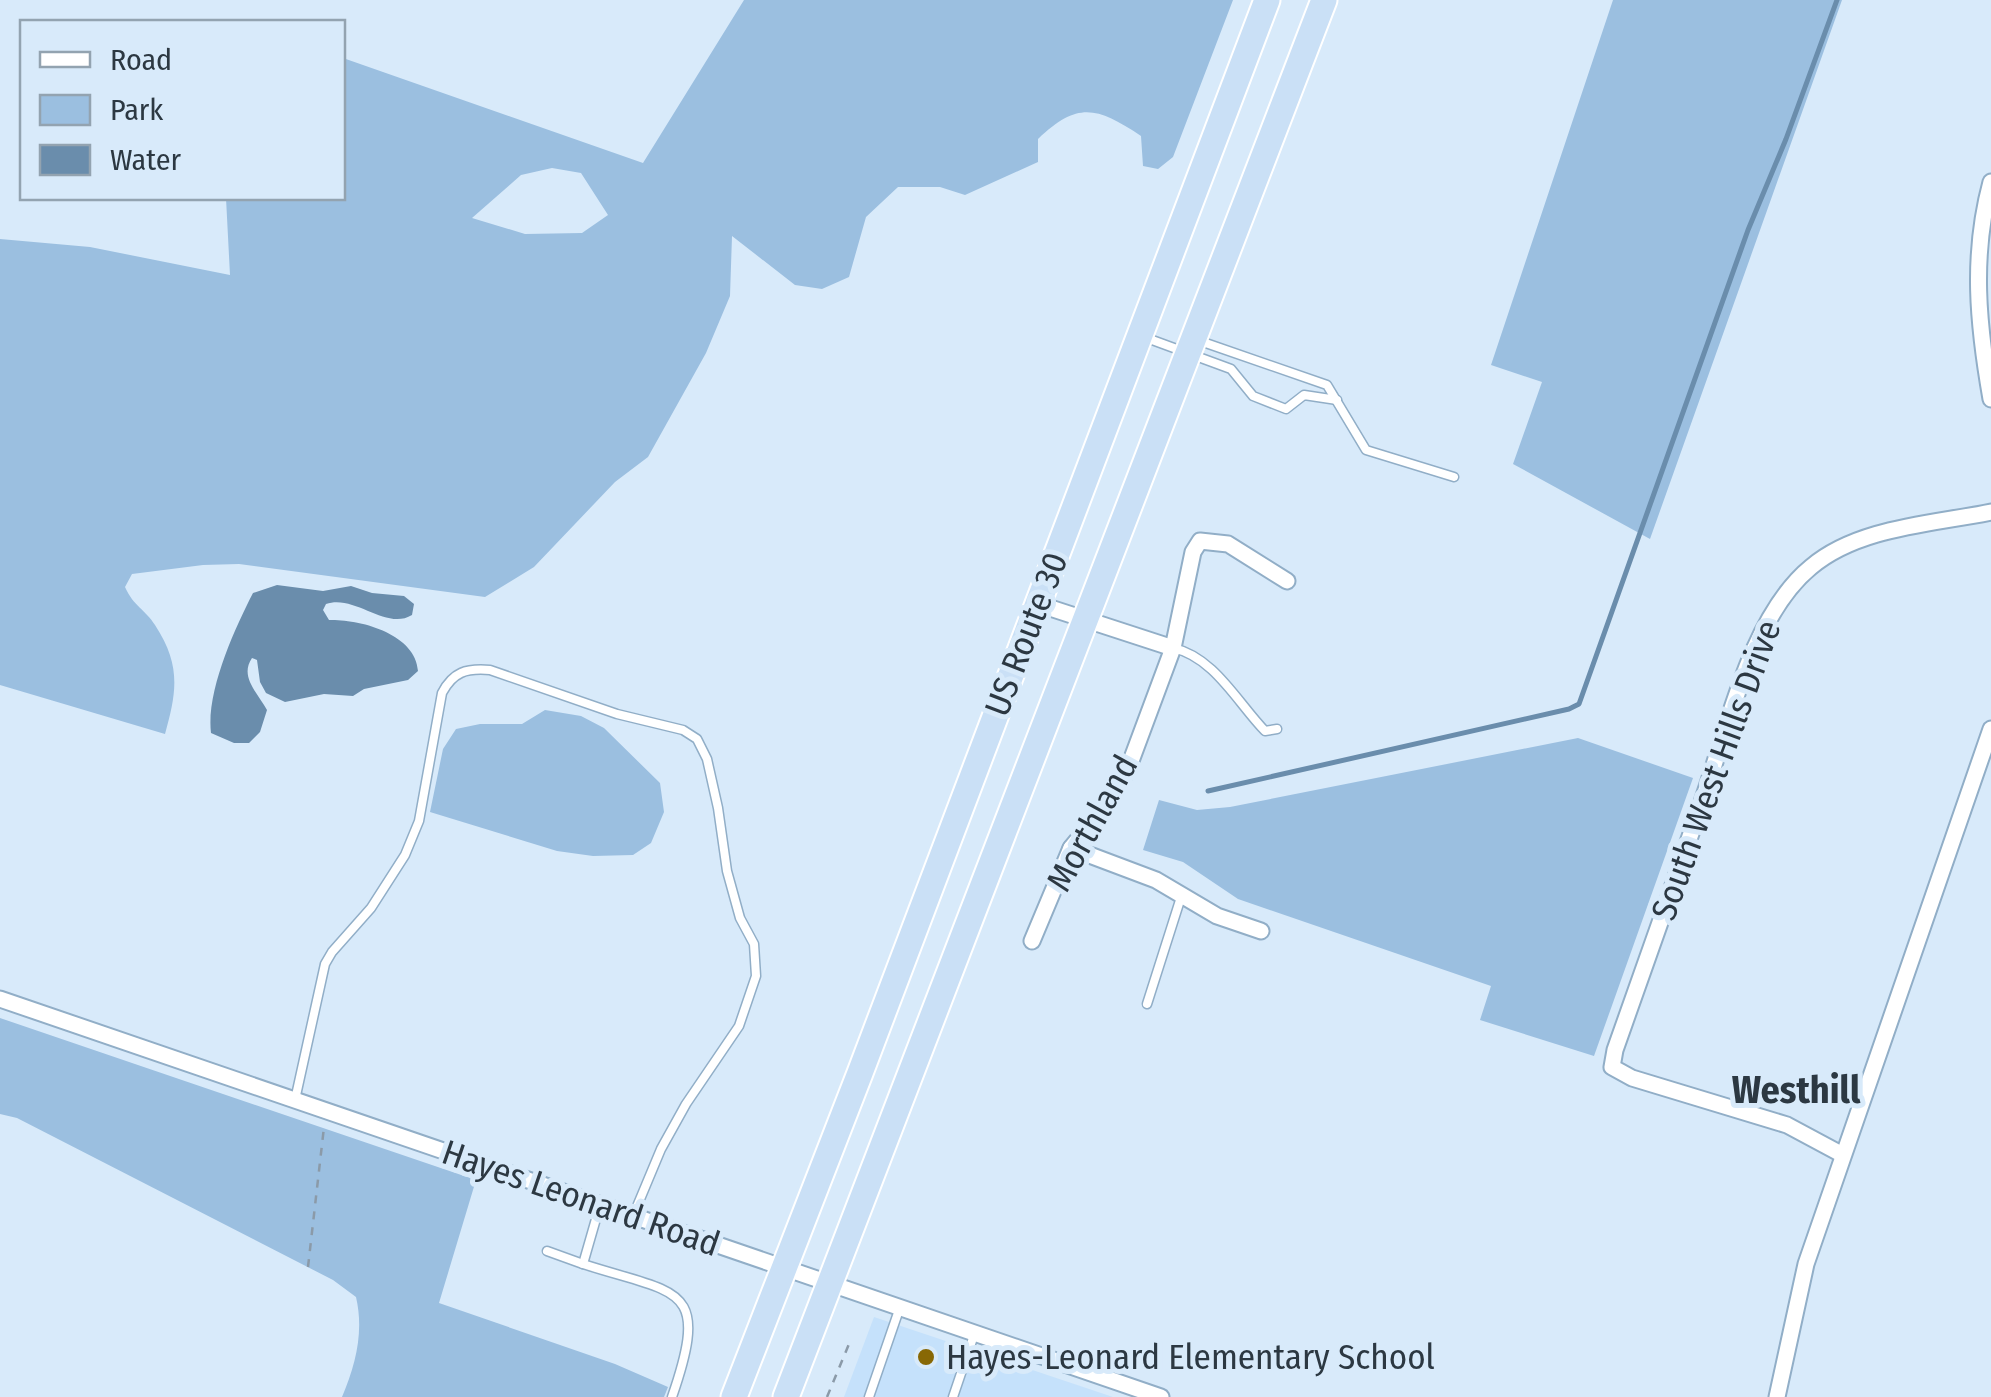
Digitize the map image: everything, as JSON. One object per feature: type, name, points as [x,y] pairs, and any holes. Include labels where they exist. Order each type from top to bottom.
[{"type":"highway","name":"US Route 30","points":[[734,1397],[1267,0]]},
{"type":"highway","points":[[786,1397],[1324,0]]},
{"type":"street","points":[[1991,182],[1976,276],[1991,399]]},
{"type":"street","name":"South West Hills Drive","points":[[1843,1155],[1787,1125],[1632,1078],[1612,1067],[1615,1050],[1747,668],[1776,607],[1811,566],[1836,549],[1870,537],[1991,512]]},
{"type":"street","name":"Morthland","points":[[1032,941],[1072,848],[1112,798],[1128,769],[1173,648],[1193,552],[1200,542],[1228,544],[1287,581]]},
{"type":"street","points":[[1038,604],[1173,648]]},
{"type":"street","points":[[1777,1397],[1795,1306],[1843,1155],[1991,728]]},
{"type":"street","points":[[1072,848],[1156,880],[1217,916],[1261,931]]},
{"type":"street","name":"Hayes Leonard Road","points":[[0,999],[1161,1397]]},
{"type":"lane","points":[[1140,335],[1328,384],[1366,450],[1454,477]]},
{"type":"lane","points":[[1190,346],[1231,370],[1252,396],[1286,408],[1304,395],[1337,400]]},
{"type":"lane","points":[[1173,648],[1191,652],[1266,730],[1277,729]]},
{"type":"lane","points":[[295,1100],[325,964],[371,908],[405,855],[420,821],[442,694],[450,679],[473,668],[490,670],[617,714],[683,730],[697,739],[706,759],[718,808],[726,870],[740,918],[754,944],[756,976],[739,1026],[660,1149],[633,1216]]},
{"type":"lane","points":[[1147,1004],[1182,894]]},
{"type":"lane","points":[[583,1264],[600,1204]]},
{"type":"lane","points":[[547,1251],[672,1292],[684,1304],[690,1318],[688,1343],[672,1397]]},
{"type":"lane","points":[[869,1397],[900,1308]]},
{"type":"lane","points":[[954,1397],[974,1333]]},
{"type":"path","points":[[308,1267],[326,1110]]},
{"type":"path","points":[[827,1397],[848,1344]]},
{"type":"shaded area","name":"Hayes-Leonard Elementary School","points":[[874,1317],[1113,1397],[844,1397]]},
{"type":"green space","points":[[744,0],[1233,0],[1173,157],[1158,169],[1143,166],[1141,136],[1112,119],[1088,112],[1065,118],[1038,139],[1038,162],[965,195],[940,187],[898,187],[866,217],[849,277],[822,289],[795,285],[732,236],[730,296],[706,353],[648,457],[615,482],[534,567],[485,597],[239,564],[132,574],[125,587],[155,625],[173,666],[174,691],[165,734],[0,685],[0,239],[90,247],[230,275],[226,200],[345,200],[345,59],[643,163]],"holes":[[[552,168],[581,173],[608,215],[582,233],[525,234],[472,218],[521,175]]]},
{"type":"green space","points":[[1613,0],[1842,0],[1650,539],[1513,464],[1542,382],[1491,365]]},
{"type":"green space","points":[[545,710],[581,716],[604,728],[660,783],[664,812],[651,843],[633,855],[593,856],[557,851],[430,812],[443,749],[456,729],[480,724],[522,724]]},
{"type":"green space","points":[[1578,738],[1693,778],[1594,1056],[1480,1020],[1491,986],[1238,899],[1183,862],[1143,850],[1159,800],[1197,810],[1230,807]]},
{"type":"green space","points":[[0,1018],[476,1180],[439,1303],[615,1364],[668,1387],[664,1397],[342,1397],[357,1347],[356,1297],[333,1280],[17,1118],[0,1114]]},
{"type":"water","points":[[277,585],[323,591],[351,586],[404,596],[414,604],[412,615],[402,619],[337,602],[326,604],[323,610],[329,620],[356,622],[397,638],[415,658],[418,671],[408,680],[364,689],[353,696],[324,694],[285,702],[266,693],[257,660],[252,658],[249,678],[267,710],[260,732],[249,743],[234,743],[211,733],[217,680],[238,625],[253,593]]},
{"type":"waterway","points":[[1208,791],[1579,704],[1748,230],[1837,0]]},
{"type":"place","name":"Hayes-Leonard Elementary School","points":[[926,1357]]},
{"type":"district","name":"Westhill","points":[[1796,1090]]}]
